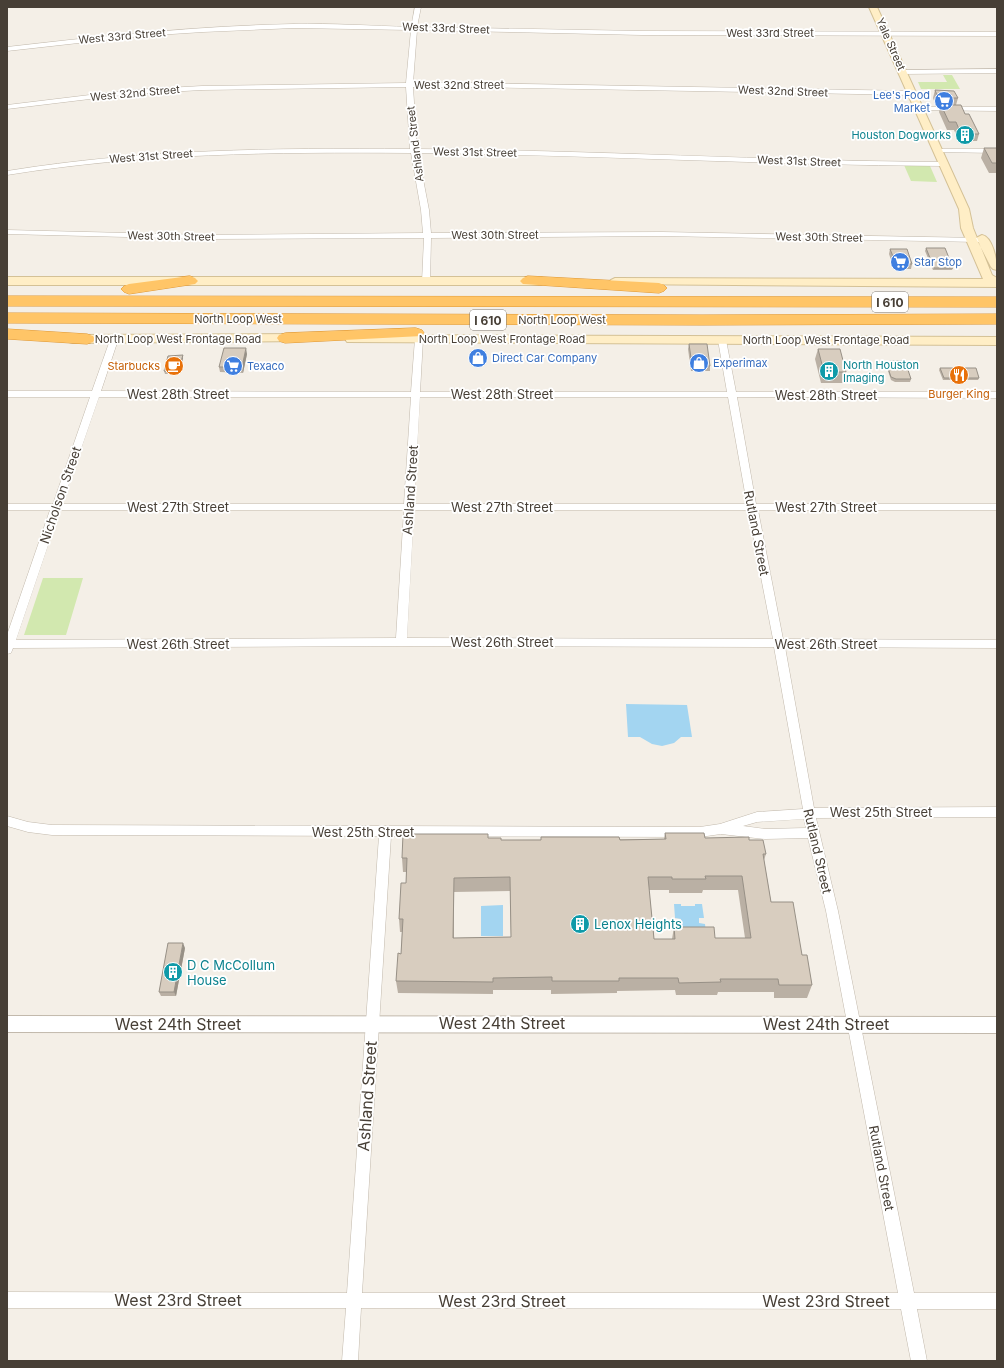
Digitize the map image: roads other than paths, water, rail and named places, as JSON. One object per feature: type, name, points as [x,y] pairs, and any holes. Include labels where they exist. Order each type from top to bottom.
[{"type":"highway","points":[[7,296],[142,288],[190,281]]},
{"type":"highway","points":[[528,281],[778,295],[819,302]]},
{"type":"highway","name":"North Loop West","points":[[7,301],[997,302]]},
{"type":"highway","name":"North Loop West","points":[[7,318],[702,320],[997,319]]},
{"type":"highway","points":[[285,338],[702,320]]},
{"type":"highway","points":[[7,334],[87,339]]},
{"type":"main road","name":"Yale Street","points":[[873,7],[966,214],[975,224],[997,267]]},
{"type":"main road","name":"Yale Street","points":[[966,214],[967,228],[987,277],[997,283]]},
{"type":"main road","points":[[7,281],[997,283]]},
{"type":"main road","name":"North Loop West Frontage Road","points":[[7,339],[114,340],[285,338],[997,340]]},
{"type":"street","name":"Ashland Street","points":[[418,7],[414,27],[409,85],[414,151],[428,235],[426,282]]},
{"type":"street","name":"West 33rd Street","points":[[7,49],[107,37],[203,30],[302,26],[621,32],[997,34]]},
{"type":"street","points":[[903,72],[997,71]]},
{"type":"street","name":"West 32nd Street","points":[[7,107],[88,97],[164,90],[270,86],[409,85],[912,93]]},
{"type":"street","points":[[919,109],[997,109]]},
{"type":"street","name":"West 31st Street","points":[[7,173],[75,162],[181,153],[228,151],[414,151],[944,164]]},
{"type":"street","points":[[938,151],[997,151]]},
{"type":"street","name":"West 30th Street","points":[[7,232],[207,237],[662,234],[983,240]]},
{"type":"street","name":"Ashland Street","points":[[401,642],[419,339]]},
{"type":"street","name":"Nicholson Street","points":[[8,646],[94,394],[114,340]]},
{"type":"street","name":"Rutland Street","points":[[722,340],[809,813],[832,911],[919,1361]]},
{"type":"street","name":"West 28th Street","points":[[7,394],[997,395]]},
{"type":"street","name":"West 27th Street","points":[[7,507],[997,507]]},
{"type":"street","name":"West 26th Street","points":[[8,646],[401,642],[997,644]]},
{"type":"street","name":"West 25th Street","points":[[7,821],[28,827],[52,830],[700,832],[720,829],[757,817],[809,813],[997,812]]},
{"type":"street","name":"West 25th Street","points":[[720,829],[765,834],[813,833]]},
{"type":"street","name":"Ashland Street","points":[[350,1361],[385,832]]},
{"type":"street","name":"West 24th Street","points":[[7,1024],[997,1024]]},
{"type":"street","name":"West 23rd Street","points":[[7,1300],[997,1301]]},
{"type":"water","points":[[626,704],[687,705],[692,737],[681,737],[674,743],[662,746],[652,744],[640,737],[628,737]]},
{"type":"water","points":[[674,904],[681,904],[681,906],[695,906],[695,904],[702,904],[704,918],[699,918],[699,923],[705,924],[706,933],[677,934],[676,923],[681,923],[681,919],[675,918]]},
{"type":"water","points":[[503,905],[503,936],[481,936],[481,906]]},
{"type":"place","name":"Lee's Food Market","points":[[944,101]]},
{"type":"place","name":"Houston Dogworks","points":[[965,135]]},
{"type":"place","name":"Star Stop","points":[[900,262]]},
{"type":"place","name":"Direct Car Company","points":[[478,358]]},
{"type":"place","name":"Experimax","points":[[699,363]]},
{"type":"place","name":"Starbucks","points":[[174,366]]},
{"type":"place","name":"Texaco","points":[[233,366]]},
{"type":"place","name":"North Houston Imaging","points":[[829,371]]},
{"type":"place","name":"Burger King","points":[[959,375]]},
{"type":"place","name":"Lenox Heights","points":[[580,924]]},
{"type":"place","name":"D C McCollum House","points":[[173,972]]}]
